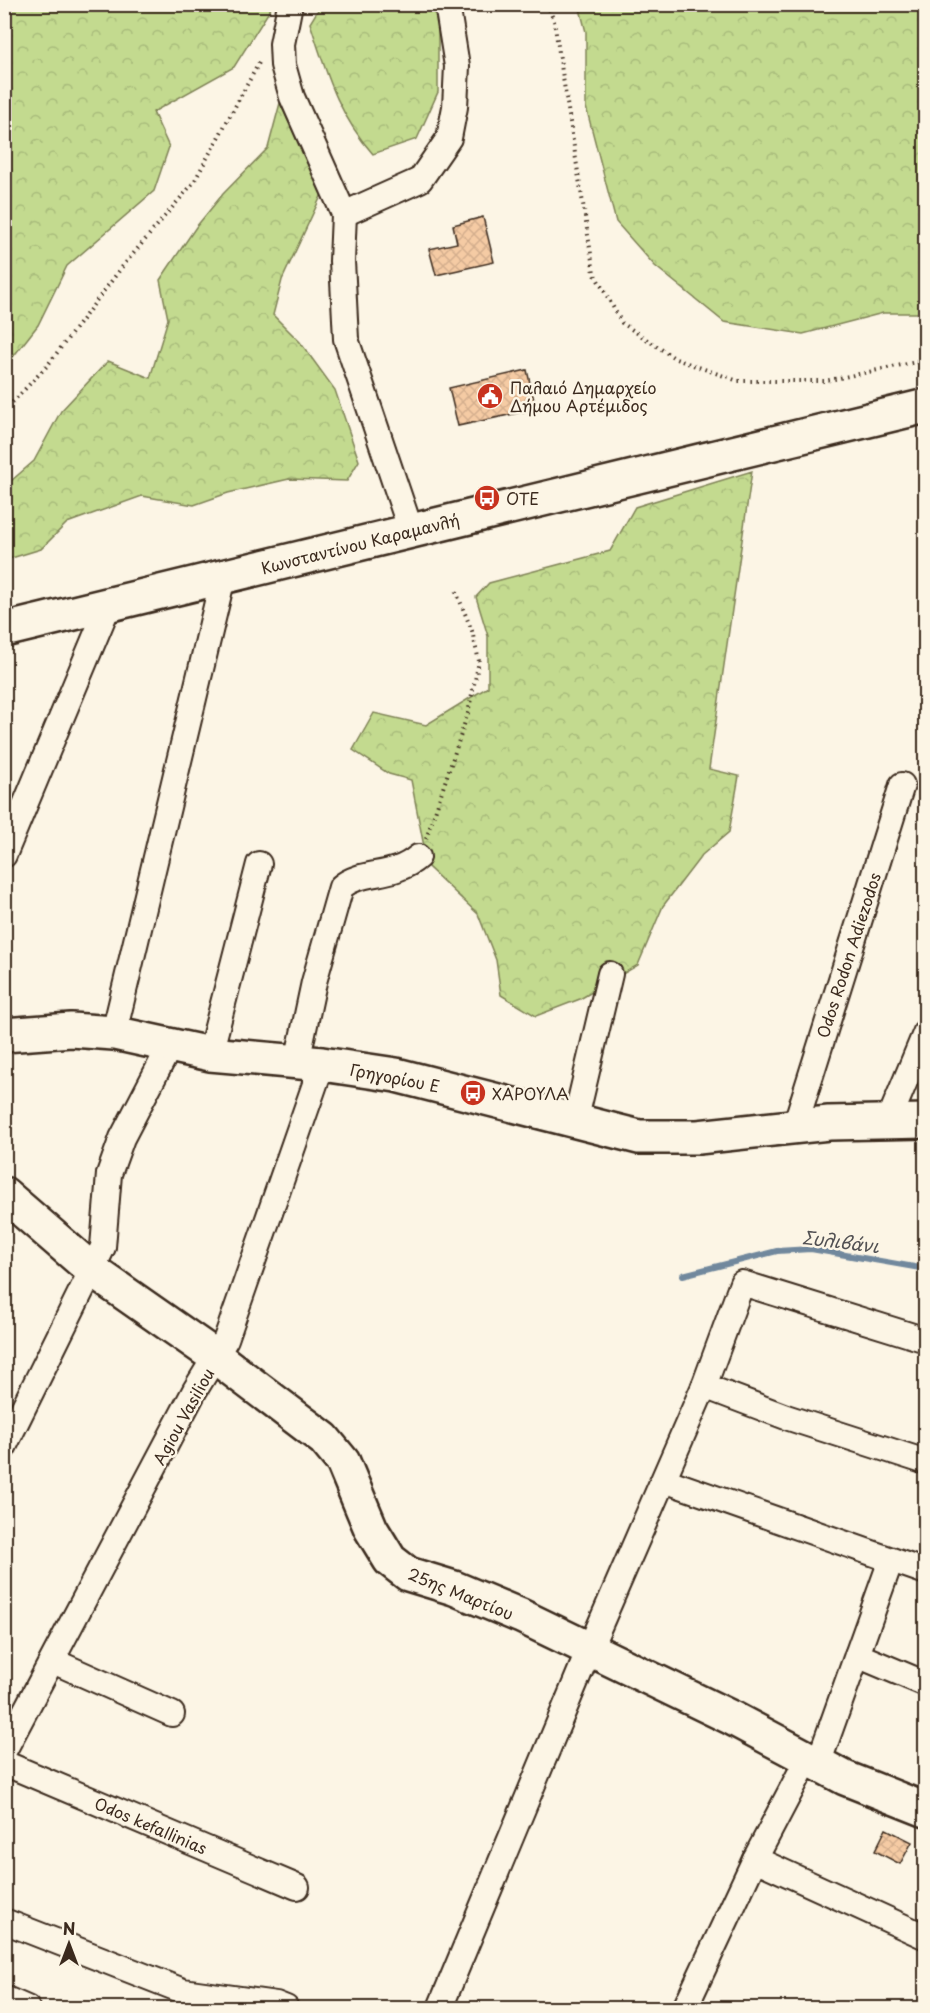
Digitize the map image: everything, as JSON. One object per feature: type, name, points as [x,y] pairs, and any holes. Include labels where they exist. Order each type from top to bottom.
[{"type":"street","points":[[291,4],[282,44],[283,65],[292,97],[344,214],[342,261],[346,339],[411,531]]},
{"type":"street","points":[[344,214],[420,180],[449,138],[455,107],[457,66],[447,4]]},
{"type":"street","name":"Κωνσταντίνου Καραμανλή","points":[[4,630],[926,406]]},
{"type":"street","points":[[114,1033],[223,577]]},
{"type":"street","points":[[4,855],[109,604]]},
{"type":"street","name":"Odos Rodon Adiezodos","points":[[795,1126],[902,785]]},
{"type":"street","name":"Agiou Vasiliou","points":[[4,1751],[195,1390],[226,1339],[309,1063],[314,982],[341,887],[350,879],[381,875],[407,866],[418,857]]},
{"type":"street","points":[[210,1054],[258,864]]},
{"type":"street","points":[[575,1122],[610,974]]},
{"type":"street","name":"Γρηγορίου Ε","points":[[4,1035],[71,1030],[114,1033],[210,1054],[309,1063],[407,1078],[639,1137],[698,1137],[795,1126],[889,1120],[926,1121]]},
{"type":"street","points":[[889,1120],[926,1031]]},
{"type":"street","points":[[4,1447],[103,1247],[109,1174],[122,1138],[171,1044]]},
{"type":"street","name":"25ης Μαρτίου","points":[[4,1194],[93,1271],[324,1438],[343,1462],[371,1529],[390,1560],[408,1575],[454,1588],[589,1650],[813,1761],[926,1810]]},
{"type":"street","points":[[440,2008],[589,1650],[704,1386],[742,1283],[926,1340]]},
{"type":"street","points":[[704,1386],[786,1417],[926,1462]]},
{"type":"street","points":[[664,1480],[926,1572]]},
{"type":"street","points":[[685,2008],[755,1859],[813,1761],[857,1655],[891,1560]]},
{"type":"street","points":[[857,1655],[926,1684]]},
{"type":"street","points":[[53,1661],[172,1714]]},
{"type":"street","name":"Odos kefallinias","points":[[4,1763],[297,1887]]},
{"type":"street","points":[[755,1859],[926,1938]]},
{"type":"street","points":[[4,1920],[183,1991],[276,2004],[286,2008]]},
{"type":"street","points":[[4,1998],[27,2008]]},
{"type":"path","points":[[547,4],[554,21],[594,273],[622,323],[676,358],[738,381],[825,381],[926,360]]},
{"type":"path","points":[[4,411],[47,366],[122,267],[194,182],[266,50],[282,44]]},
{"type":"path","points":[[418,857],[430,829],[468,713],[479,660],[472,631],[456,591]]},
{"type":"green space","points":[[5,4],[273,5],[234,67],[153,112],[169,147],[154,191],[67,266],[38,325],[5,367]]},
{"type":"green space","points":[[321,5],[436,5],[438,92],[417,139],[373,154],[361,139],[334,92],[310,23]]},
{"type":"green space","points":[[579,5],[925,5],[925,313],[883,313],[803,334],[724,322],[655,266],[616,222],[586,107],[586,32]]},
{"type":"green space","points":[[280,103],[322,194],[282,280],[273,315],[300,342],[335,390],[359,461],[347,481],[289,479],[228,493],[194,505],[142,496],[67,523],[41,549],[5,560],[4,487],[34,461],[61,411],[108,361],[150,378],[168,319],[160,280],[196,227],[223,194],[268,148]]},
{"type":"green space","points":[[752,471],[709,769],[739,776],[729,832],[702,855],[663,906],[638,965],[580,999],[536,1016],[501,995],[496,960],[478,914],[428,867],[411,780],[389,774],[353,750],[374,713],[426,725],[488,687],[488,636],[476,597],[489,583],[610,551],[635,507]]},
{"type":"building","points":[[483,217],[494,262],[436,275],[429,249],[457,243],[453,225]]},
{"type":"building","points":[[527,370],[536,409],[458,426],[449,388]]},
{"type":"building","points":[[886,1829],[912,1842],[900,1864],[875,1851]]},
{"type":"waterway","name":"Συλιβάνι","points":[[683,1275],[777,1251],[811,1249],[926,1269]]},
{"type":"place","name":"Παλαιό Δημαρχείο Δήμου Αρτέμιδος","points":[[490,396]]},
{"type":"place","name":"ΟΤΕ","points":[[487,498]]},
{"type":"place","name":"ΧΑΡΟΥΛΑ","points":[[473,1093]]}]
